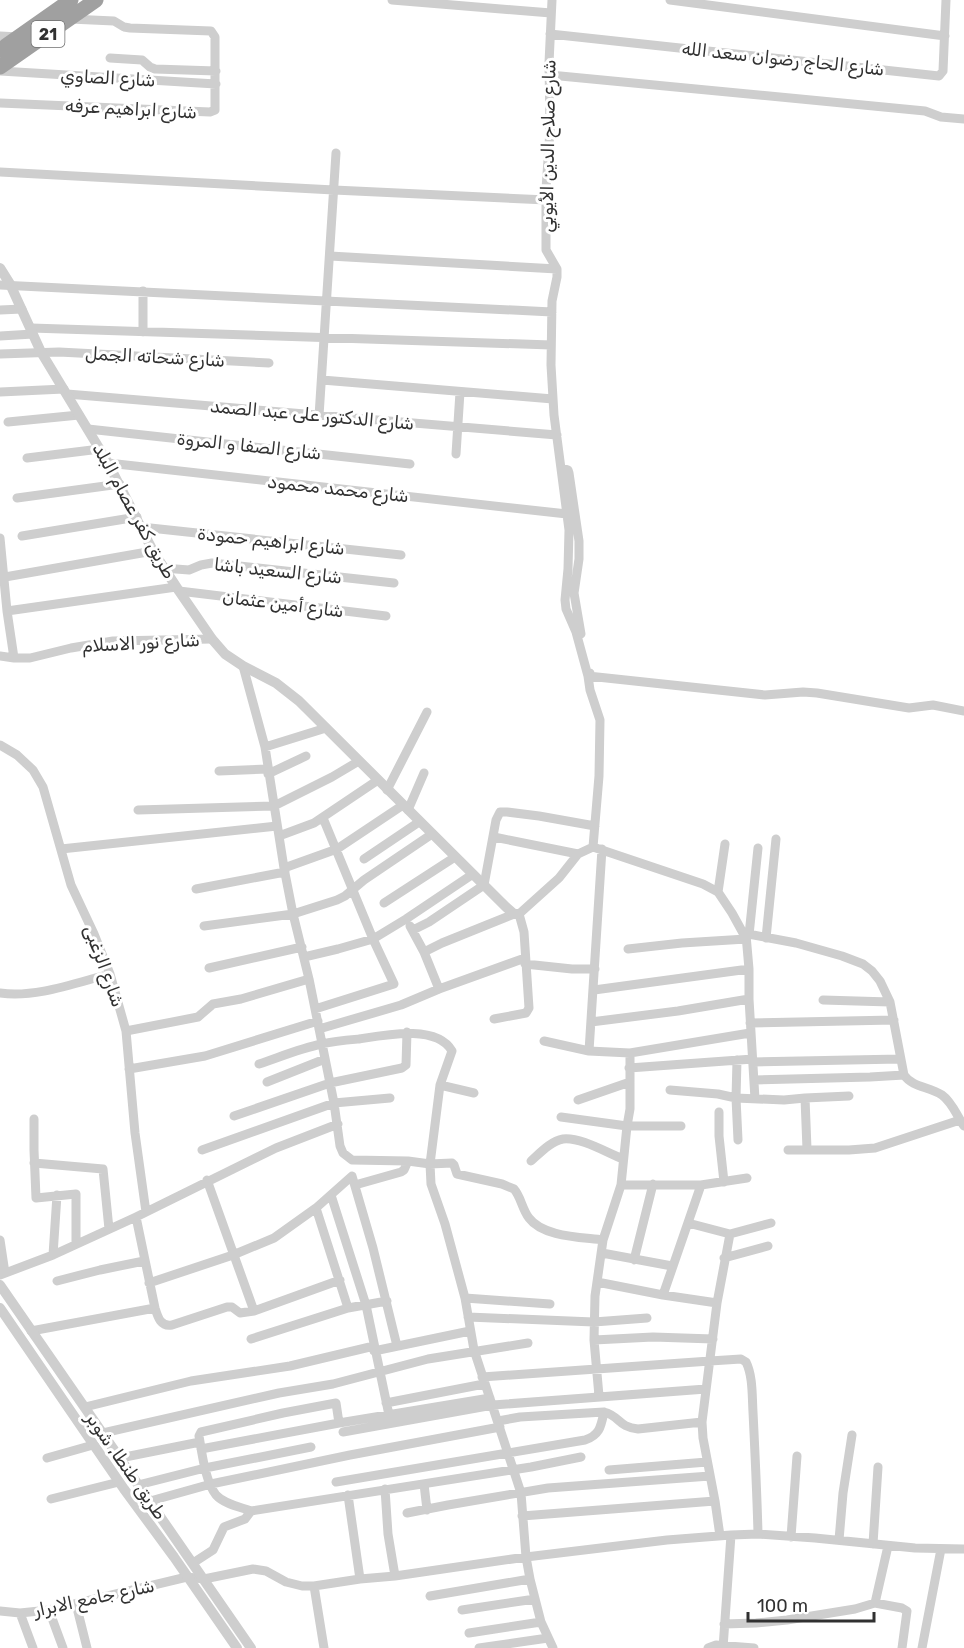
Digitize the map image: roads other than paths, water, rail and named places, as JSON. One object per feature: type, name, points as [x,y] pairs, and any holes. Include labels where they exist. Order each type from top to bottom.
[{"type":"highway","name":"21","points":[[0,50],[71,0]]},
{"type":"highway","name":"21","points":[[0,69],[96,0]]},
{"type":"street","points":[[392,0],[551,13]]},
{"type":"street","name":"شارع صلاح الدين الأيوبي","points":[[552,0],[546,250],[557,269],[552,312],[550,365],[569,540],[565,600],[600,720],[595,826],[597,848],[595,969],[589,1051]]},
{"type":"street","points":[[670,0],[945,36]]},
{"type":"street","name":"شارع الحاج رضوان سعد الله","points":[[550,34],[939,76],[943,71],[946,0]]},
{"type":"street","name":"شارع ابراهيم عرفه","points":[[0,103],[210,112],[216,107],[215,37],[211,32],[130,28],[114,21],[68,19]]},
{"type":"street","points":[[0,36],[19,37]]},
{"type":"street","points":[[110,58],[142,60],[155,69],[216,71]]},
{"type":"street","name":"شارع الصاوي","points":[[0,69],[216,84]]},
{"type":"street","points":[[550,75],[925,111],[941,117],[964,119]]},
{"type":"street","points":[[319,416],[336,153]]},
{"type":"street","points":[[0,172],[547,200]]},
{"type":"street","points":[[330,256],[557,269]]},
{"type":"street","name":"طريق كفر عصام البلد","points":[[0,268],[5,284],[22,309],[41,352],[120,484],[153,551],[212,639],[225,654],[288,691],[419,822],[516,914]]},
{"type":"street","points":[[5,284],[552,312]]},
{"type":"street","points":[[143,291],[143,332]]},
{"type":"street","points":[[0,310],[22,309]]},
{"type":"street","points":[[0,336],[32,331],[143,332],[551,345]]},
{"type":"street","name":"شارع شحاته الجمل","points":[[0,354],[41,352],[269,363]]},
{"type":"street","points":[[322,380],[553,399]]},
{"type":"street","name":"شارع الدكتور على عبد الصمد","points":[[0,392],[65,392],[557,435]]},
{"type":"street","points":[[456,454],[460,392]]},
{"type":"street","points":[[8,422],[80,415]]},
{"type":"street","name":"شارع الصفا و المروة","points":[[88,429],[410,464]]},
{"type":"street","points":[[27,458],[100,449]]},
{"type":"street","name":"شارع محمد محمود","points":[[108,463],[567,514]]},
{"type":"street","name":"شارع صلاح الدين الأيوبي","points":[[562,468],[568,470],[569,473],[579,541],[574,601],[590,669],[588,676]]},
{"type":"street","points":[[17,498],[120,484]]},
{"type":"street","name":"شارع ابراهيم حمودة","points":[[22,536],[139,522],[401,555]]},
{"type":"street","points":[[0,538],[14,658]]},
{"type":"street","points":[[4,577],[153,551]]},
{"type":"street","name":"شارع السعيد باشا","points":[[163,568],[189,570],[212,563],[394,583]]},
{"type":"street","name":"شارع أمين عثمان","points":[[7,611],[177,589],[386,616]]},
{"type":"street","name":"شارع نور الاسلام","points":[[0,656],[30,658],[113,641],[212,639]]},
{"type":"street","points":[[243,666],[265,747],[284,870],[309,979],[343,1153],[352,1160],[452,1163],[457,1174],[514,1189],[528,1217],[540,1228],[564,1235],[603,1240]]},
{"type":"street","points":[[588,676],[765,695],[817,693],[909,708],[933,705],[964,711]]},
{"type":"street","points":[[387,790],[427,712]]},
{"type":"street","points":[[265,747],[326,728]]},
{"type":"street","name":"شارع الزغبى","points":[[0,745],[17,755],[33,770],[43,787],[75,895],[110,974],[126,1031],[146,1212]]},
{"type":"street","points":[[219,771],[268,771],[306,756]]},
{"type":"street","points":[[138,810],[274,806],[359,761]]},
{"type":"street","points":[[196,889],[284,870],[337,849],[406,808],[424,773]]},
{"type":"street","points":[[279,836],[323,818],[378,780]]},
{"type":"street","points":[[413,930],[429,922],[484,885],[498,814],[502,812],[539,816],[595,826]]},
{"type":"street","points":[[315,1009],[394,984],[323,818]]},
{"type":"street","points":[[364,859],[419,822]]},
{"type":"street","points":[[61,849],[277,826]]},
{"type":"street","points":[[204,926],[293,914],[337,900],[432,834]]},
{"type":"street","points":[[494,837],[578,854],[597,848],[703,884],[718,892],[740,930],[747,936]]},
{"type":"street","points":[[766,938],[776,839]]},
{"type":"street","points":[[718,892],[725,844]]},
{"type":"street","points":[[755,1099],[747,936],[758,849]]},
{"type":"street","points":[[424,952],[516,914],[559,878],[578,854]]},
{"type":"street","points":[[384,903],[455,857]]},
{"type":"street","points":[[209,968],[303,952],[338,949],[373,939],[473,874]]},
{"type":"street","points":[[494,1019],[528,1011],[524,932],[516,914]]},
{"type":"street","points":[[406,919],[424,952],[439,989]]},
{"type":"street","points":[[628,949],[747,936],[766,938],[842,956],[863,964],[880,981],[890,1002],[904,1075],[915,1084],[942,1095],[962,1123],[875,1148],[788,1150]]},
{"type":"street","points":[[129,1069],[205,1056],[401,1005],[439,989],[525,961],[572,969],[595,969]]},
{"type":"street","points":[[594,990],[749,969]]},
{"type":"street","points":[[0,993],[22,994],[43,991],[110,974]]},
{"type":"street","points":[[126,1031],[198,1017],[213,1005],[309,979]]},
{"type":"street","points":[[591,1022],[749,999]]},
{"type":"street","points":[[823,1000],[890,1002]]},
{"type":"street","points":[[750,1023],[894,1020]]},
{"type":"street","points":[[234,1116],[330,1083],[405,1066],[407,1032]]},
{"type":"street","points":[[259,1064],[322,1044],[407,1032],[440,1040],[452,1051],[440,1085],[430,1164],[431,1184],[445,1224],[465,1298],[474,1350],[483,1381],[521,1493],[530,1579],[541,1622],[553,1648]]},
{"type":"street","points":[[544,1041],[589,1051],[630,1053],[750,1033]]},
{"type":"street","points":[[599,1396],[594,1340],[597,1282],[603,1240],[621,1185],[630,1102],[630,1053]]},
{"type":"street","points":[[267,1082],[325,1059]]},
{"type":"street","points":[[629,1068],[737,1060],[900,1059]]},
{"type":"street","points":[[737,1060],[738,1140]]},
{"type":"street","points":[[754,1080],[904,1075]]},
{"type":"street","points":[[578,1100],[630,1082]]},
{"type":"street","points":[[440,1085],[474,1093]]},
{"type":"street","points":[[670,1090],[755,1099],[849,1096]]},
{"type":"street","points":[[202,1150],[334,1103],[390,1098]]},
{"type":"street","points":[[805,1098],[807,1149]]},
{"type":"street","points":[[719,1112],[724,1182]]},
{"type":"street","points":[[561,1117],[627,1126],[681,1126]]},
{"type":"street","points":[[34,1119],[36,1198],[76,1194],[76,1244]]},
{"type":"street","points":[[0,1240],[2,1274],[136,1217],[207,1180],[276,1148],[338,1125]]},
{"type":"street","points":[[531,1161],[544,1149],[564,1139],[579,1141],[623,1159]]},
{"type":"street","points":[[355,1185],[401,1172],[408,1161]]},
{"type":"street","points":[[34,1163],[103,1169],[109,1229]]},
{"type":"street","points":[[149,1283],[233,1255],[274,1238],[316,1208],[350,1176],[355,1185],[397,1346]]},
{"type":"street","points":[[621,1185],[701,1185],[747,1178]]},
{"type":"street","points":[[207,1180],[254,1311]]},
{"type":"street","points":[[634,1260],[653,1184]]},
{"type":"street","points":[[663,1295],[701,1185]]},
{"type":"street","points":[[53,1254],[57,1195]]},
{"type":"street","points":[[331,1195],[366,1305],[389,1415]]},
{"type":"street","points":[[316,1208],[348,1308]]},
{"type":"street","points":[[136,1217],[155,1308],[159,1320],[168,1326],[227,1307],[232,1307],[240,1313],[254,1311],[340,1280]]},
{"type":"street","points":[[688,1223],[730,1234],[771,1224]]},
{"type":"street","points":[[720,1536],[702,1422],[717,1303],[730,1234]]},
{"type":"street","points":[[724,1258],[768,1246]]},
{"type":"street","points":[[602,1253],[672,1266]]},
{"type":"street","points":[[57,1281],[100,1269],[144,1261]]},
{"type":"street","points":[[597,1282],[717,1303]]},
{"type":"street","name":"طريق طنطا, شوبر","points":[[0,1285],[251,1648]]},
{"type":"street","points":[[465,1298],[550,1304]]},
{"type":"street","points":[[251,1339],[348,1308],[387,1301]]},
{"type":"street","name":"طريق طنطا, شوبر","points":[[0,1308],[93,1445],[237,1648]]},
{"type":"street","points":[[32,1331],[155,1308]]},
{"type":"street","points":[[468,1317],[594,1322],[647,1318]]},
{"type":"street","points":[[85,1407],[191,1381],[290,1366],[470,1331]]},
{"type":"street","points":[[594,1340],[652,1337],[713,1339]]},
{"type":"street","points":[[103,1433],[279,1393],[333,1384],[428,1359],[528,1343]]},
{"type":"street","points":[[386,1403],[483,1381],[596,1368],[741,1359],[747,1362],[749,1368],[758,1496],[758,1534]]},
{"type":"street","points":[[341,1428],[389,1415],[491,1402],[706,1389]]},
{"type":"street","points":[[341,1428],[336,1402],[201,1432],[199,1436],[205,1468],[215,1494],[233,1505],[251,1511],[581,1457]]},
{"type":"street","points":[[120,1458],[341,1428],[491,1402]]},
{"type":"street","points":[[136,1505],[211,1484],[520,1418],[604,1412],[628,1428],[638,1429],[702,1422]]},
{"type":"street","points":[[336,1482],[508,1452],[575,1443],[592,1437],[600,1431],[604,1412]]},
{"type":"street","points":[[838,1540],[852,1435]]},
{"type":"street","points":[[47,1458],[93,1445]]},
{"type":"street","points":[[138,1485],[205,1468],[311,1447]]},
{"type":"street","points":[[791,1537],[797,1456]]},
{"type":"street","points":[[609,1470],[707,1462]]},
{"type":"street","points":[[873,1545],[878,1467]]},
{"type":"street","points":[[407,1513],[557,1488],[710,1476]]},
{"type":"street","points":[[51,1499],[119,1482]]},
{"type":"street","points":[[424,1484],[427,1509]]},
{"type":"street","points":[[385,1489],[388,1534],[395,1576]]},
{"type":"street","points":[[348,1495],[360,1579]]},
{"type":"street","points":[[522,1516],[715,1501]]},
{"type":"street","points":[[193,1563],[213,1550],[224,1527],[245,1519],[251,1511]]},
{"type":"street","points":[[187,1577],[204,1580],[253,1569],[266,1571],[286,1582],[314,1586],[667,1540],[758,1534],[873,1545],[964,1549]]},
{"type":"street","points":[[723,1647],[731,1535]]},
{"type":"street","points":[[875,1603],[888,1546]]},
{"type":"street","points":[[922,1648],[941,1549]]},
{"type":"street","name":"شارع جامع الابرار","points":[[0,1611],[20,1613],[49,1610],[187,1577]]},
{"type":"street","points":[[430,1596],[530,1579]]},
{"type":"street","points":[[314,1586],[324,1648]]},
{"type":"street","points":[[462,1610],[535,1599]]},
{"type":"street","points":[[724,1624],[756,1623],[812,1616],[855,1609],[875,1603],[907,1611],[902,1648]]},
{"type":"street","points":[[76,1604],[87,1648]]},
{"type":"street","points":[[49,1610],[63,1648]]},
{"type":"street","points":[[20,1613],[33,1648]]},
{"type":"street","points":[[469,1633],[541,1622]]},
{"type":"street","points":[[479,1648],[548,1638]]},
{"type":"street","points":[[708,1648],[716,1645],[754,1648]]}]
